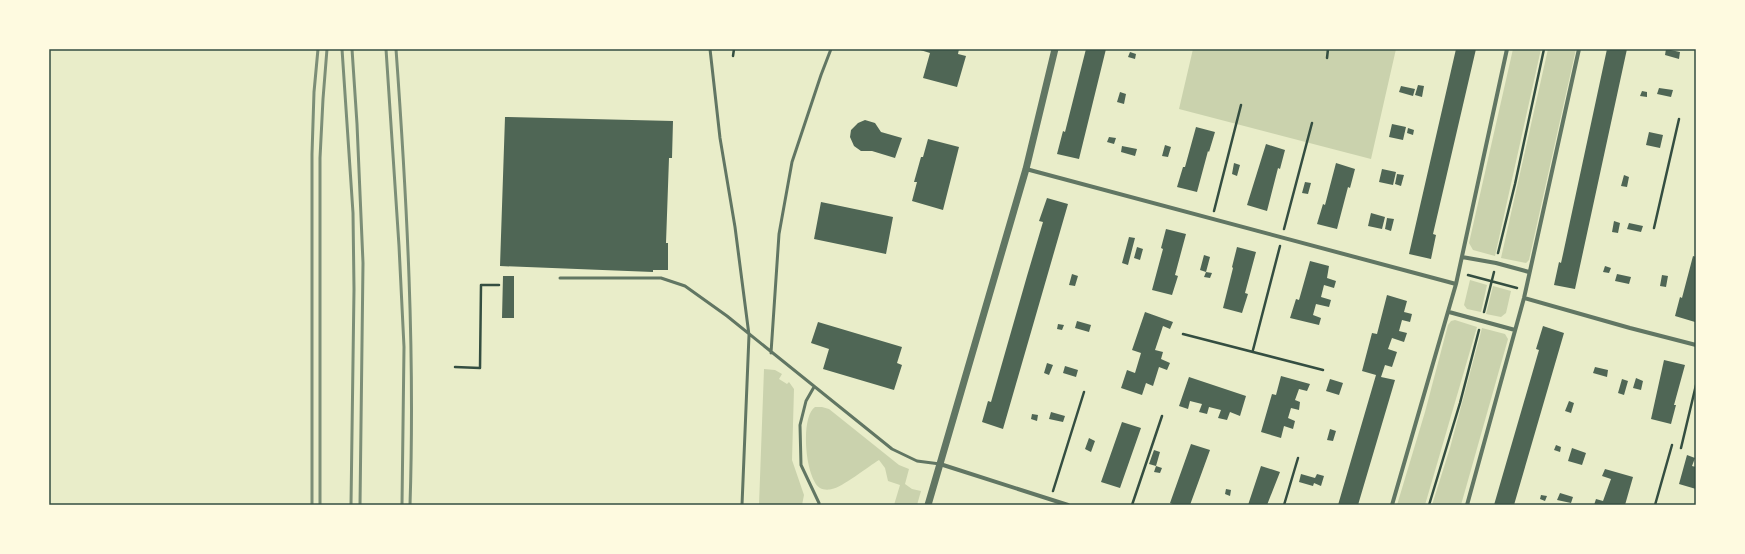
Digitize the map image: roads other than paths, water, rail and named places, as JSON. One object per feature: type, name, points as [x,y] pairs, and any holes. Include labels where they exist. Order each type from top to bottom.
[{"type":"street","points":[[928,505],[1026,169],[1055,49]]},
{"type":"street","points":[[1392,505],[1449,312],[1507,49]]},
{"type":"street","points":[[1467,505],[1524,298],[1579,49]]},
{"type":"street","points":[[1026,169],[1456,284]]},
{"type":"street","points":[[1462,257],[1496,263],[1529,272]]},
{"type":"street","points":[[1524,298],[1696,345]]},
{"type":"street","points":[[1449,312],[1515,330]]},
{"type":"street","points":[[940,464],[1068,505]]},
{"type":"lane","points":[[710,49],[720,138],[735,227],[749,335],[742,505]]},
{"type":"lane","points":[[771,353],[779,234],[792,162],[831,49]]},
{"type":"lane","points":[[560,278],[661,278],[685,286],[727,316],[892,449],[917,461],[940,464]]},
{"type":"lane","points":[[814,387],[806,401],[800,425],[801,465],[819,503]]},
{"type":"railway","points":[[312,505],[312,154],[314,92],[318,49]]},
{"type":"railway","points":[[320,505],[320,158],[327,49]]},
{"type":"railway","points":[[342,49],[353,213],[354,289],[351,505]]},
{"type":"railway","points":[[352,49],[363,263],[360,505]]},
{"type":"railway","points":[[386,49],[404,347],[402,505]]},
{"type":"railway","points":[[396,49],[404,163],[411,334],[410,505]]}]
